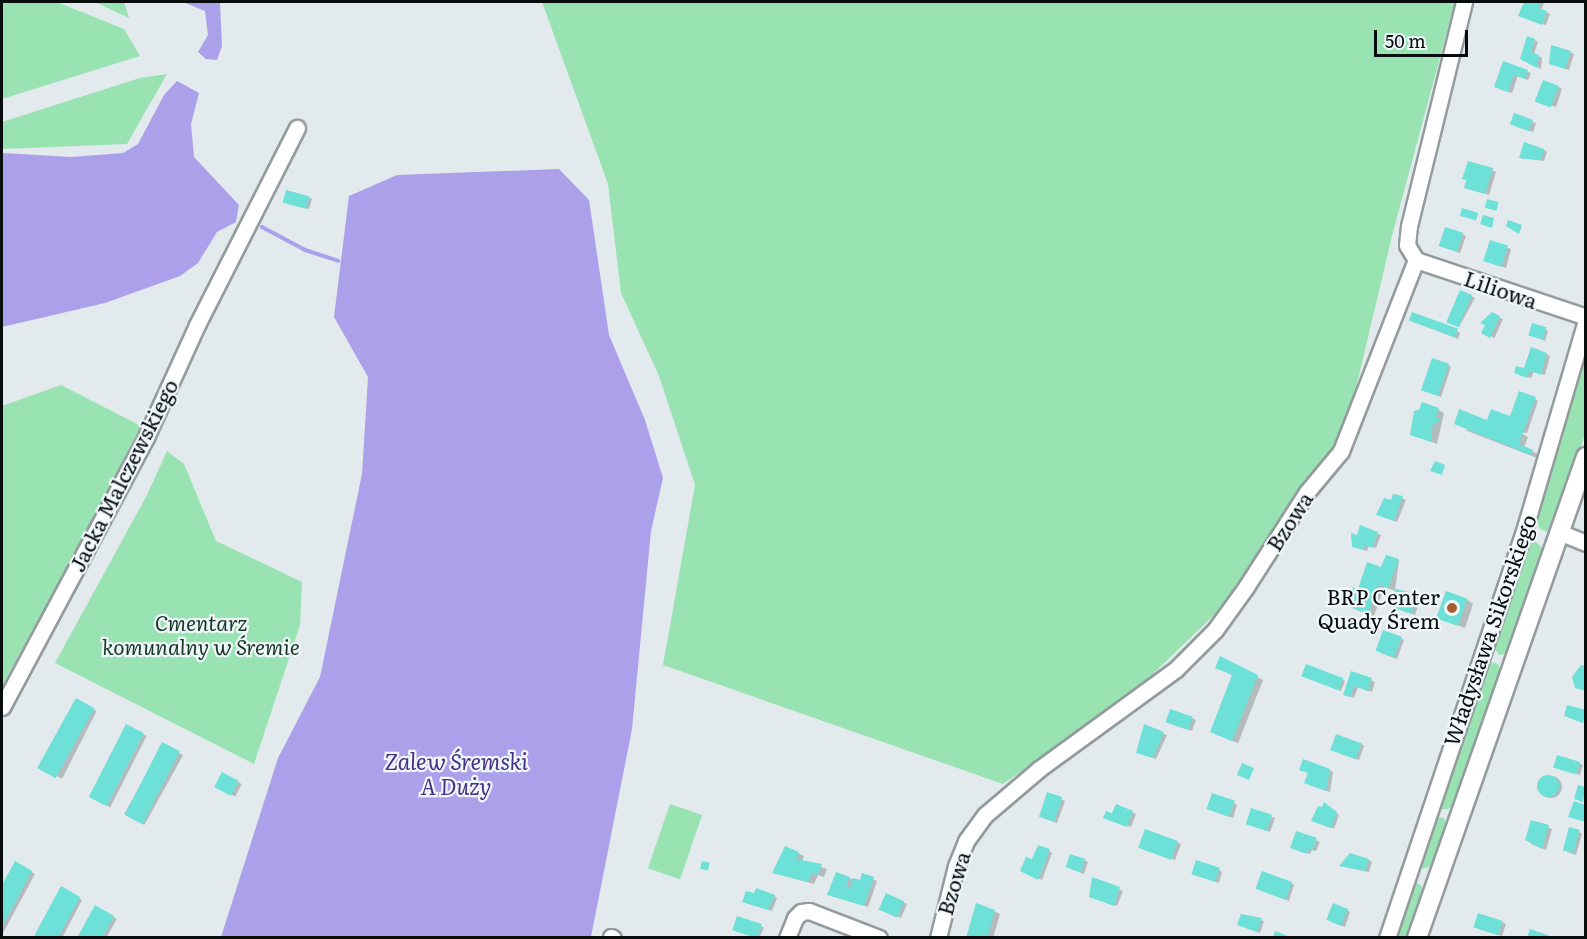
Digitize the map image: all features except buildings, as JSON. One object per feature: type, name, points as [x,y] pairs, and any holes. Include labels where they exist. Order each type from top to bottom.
[{"type":"main road","name":"Władysława Sikorskiego","points":[[1417,938],[1586,457]]},
{"type":"street","points":[[1416,260],[1407,245],[1409,226],[1464,2]]},
{"type":"street","name":"Jacka Malczewskiego","points":[[2,707],[146,437],[297,128]]},
{"type":"street","name":"Liliowa","points":[[1416,260],[1586,319]]},
{"type":"street","name":"Bzowa","points":[[938,938],[956,866],[966,841],[984,815],[1048,762],[1176,669],[1215,630],[1246,587],[1306,492],[1341,451],[1416,260]]},
{"type":"street","name":"Władysława Sikorskiego","points":[[1387,938],[1524,531],[1586,319]]},
{"type":"street","points":[[1559,532],[1586,543]]},
{"type":"street","points":[[787,938],[801,912],[879,938]]},
{"type":"green space","points":[[2,2],[57,2],[124,29],[140,56],[2,99]]},
{"type":"green space","points":[[95,2],[124,2],[129,18]]},
{"type":"green space","points":[[542,2],[1455,2],[1393,232],[1341,451],[1214,615],[1133,693],[1003,784],[663,665],[695,485],[659,376],[621,293],[608,184]]},
{"type":"green space","points":[[167,74],[127,144],[2,149],[2,122],[140,78]]},
{"type":"green space","points":[[1585,338],[1585,435],[1547,532],[1539,528],[1536,515],[1562,440]]},
{"type":"green space","name":"Cmentarz komunalny w Śremie","points":[[61,385],[143,427],[2,686],[2,406]]},
{"type":"green space","name":"Cmentarz komunalny w Śremie","points":[[167,451],[184,464],[216,541],[302,582],[300,625],[254,764],[55,663],[147,495]]},
{"type":"green space","points":[[1535,541],[1543,549],[1543,557],[1508,653],[1499,655],[1492,645],[1526,544]]},
{"type":"green space","points":[[1494,662],[1499,665],[1500,675],[1455,803],[1448,809],[1438,809],[1484,667]]},
{"type":"green space","points":[[670,804],[702,815],[680,879],[648,868]]},
{"type":"green space","points":[[1433,817],[1444,818],[1447,826],[1432,866],[1422,869],[1417,865]]},
{"type":"green space","points":[[1414,881],[1422,886],[1422,897],[1408,937],[1392,938],[1408,886]]},
{"type":"water","points":[[183,2],[220,2],[222,46],[217,60],[206,59],[198,52],[208,35],[205,11]]},
{"type":"water","points":[[177,81],[199,93],[191,124],[194,157],[239,205],[236,222],[217,232],[198,263],[180,276],[105,303],[2,327],[2,153],[71,157],[123,153],[138,144],[164,95]]},
{"type":"water","name":"Zalew Śremski A Duży","points":[[559,169],[589,200],[609,335],[645,420],[663,478],[651,531],[632,729],[591,937],[221,937],[278,758],[320,677],[362,474],[368,377],[334,317],[349,196],[397,175]]},
{"type":"waterway","points":[[262,227],[305,250],[338,261]]},
{"type":"place","name":"BRP Center Quady Śrem","points":[[1452,608]]}]
